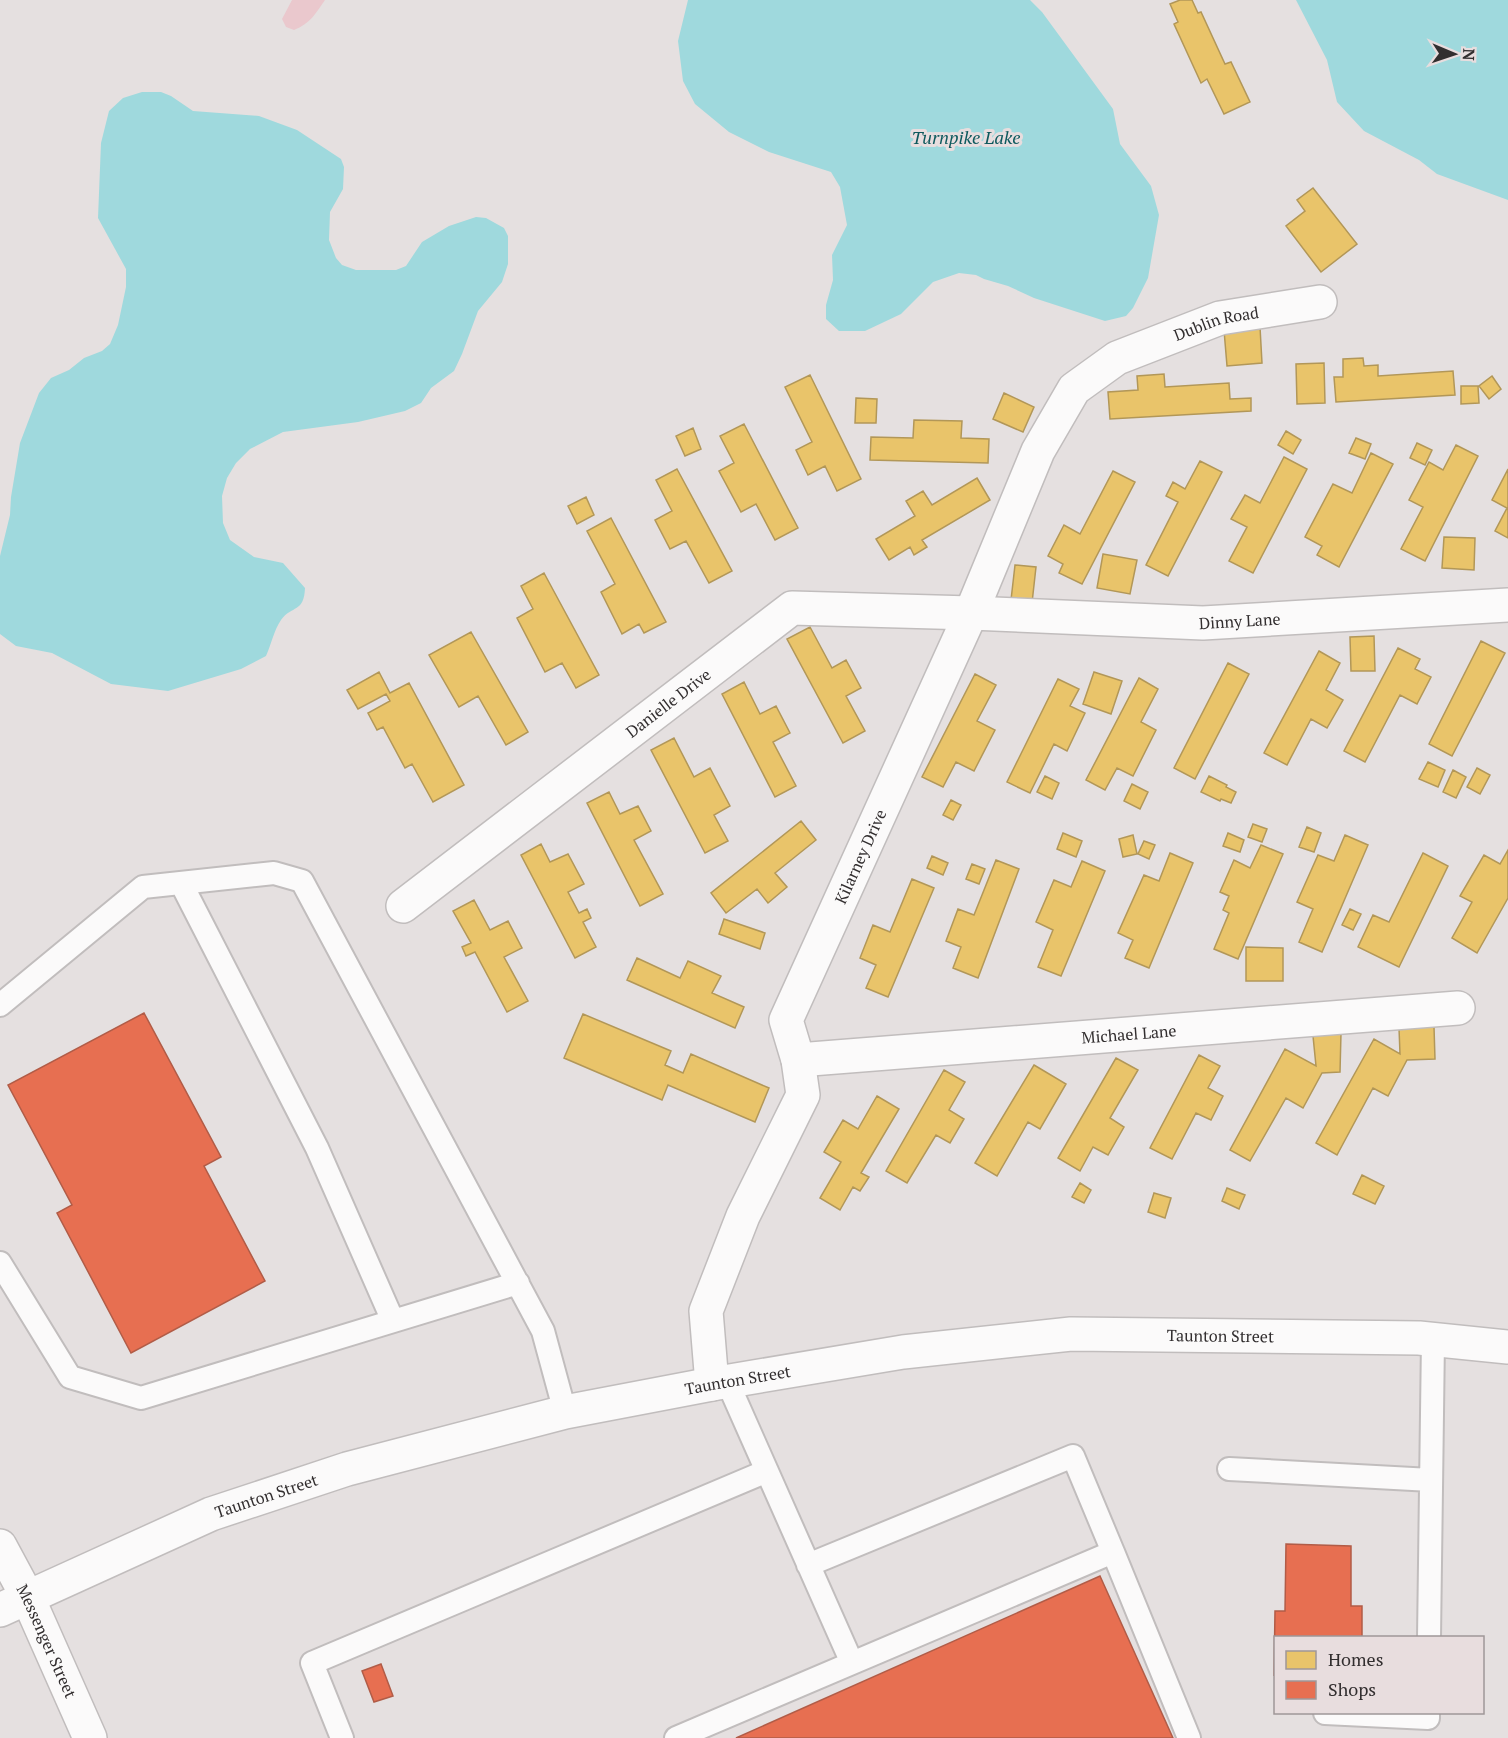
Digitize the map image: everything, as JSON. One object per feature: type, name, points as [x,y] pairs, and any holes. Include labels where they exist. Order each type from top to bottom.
[{"type":"street","name":"Dublin Road","points":[[1117,358],[1220,318],[1320,303]]},
{"type":"street","name":"Kilarney Drive","points":[[719,1382],[706,1311],[743,1216],[803,1095],[798,1060],[786,1020],[971,613],[1038,451],[1074,389],[1117,358]]},
{"type":"street","name":"Dinny Lane","points":[[971,613],[1203,623],[1508,605]]},
{"type":"street","name":"Danielle Drive","points":[[403,906],[792,608],[971,613]]},
{"type":"street","name":"Michael Lane","points":[[798,1060],[1458,1008]]},
{"type":"street","name":"Taunton Street","points":[[14,1604],[211,1514],[347,1469],[565,1412],[719,1382],[903,1352],[1071,1334],[1433,1339],[1508,1347]]},
{"type":"street","name":"Messenger Street","points":[[0,1546],[14,1604],[90,1738]]},
{"type":"lane","points":[[0,1005],[143,887],[274,873],[302,881],[543,1331],[565,1412]]},
{"type":"lane","points":[[181,883],[317,1148],[393,1321]]},
{"type":"lane","points":[[0,1263],[70,1377],[141,1398],[518,1283]]},
{"type":"lane","points":[[1429,1636],[1433,1339]]},
{"type":"lane","points":[[719,1382],[767,1472],[852,1663]]},
{"type":"lane","points":[[808,1565],[1073,1456],[1189,1738]]},
{"type":"lane","points":[[1229,1469],[1431,1480]]},
{"type":"lane","points":[[342,1738],[312,1663],[767,1472]]},
{"type":"lane","points":[[676,1738],[1113,1552]]},
{"type":"lane","points":[[1346,1714],[1428,1718],[1428,1714]]},
{"type":"shaded area","points":[[292,0],[325,0],[308,21],[294,30],[286,27],[282,19]]},
{"type":"water","name":"Turnpike Lake","points":[[688,0],[1030,0],[1042,12],[1113,109],[1120,144],[1151,186],[1159,215],[1148,278],[1133,308],[1126,316],[1105,321],[1034,298],[976,275],[959,273],[933,282],[901,314],[865,331],[839,331],[826,319],[826,305],[833,280],[832,255],[847,225],[840,187],[831,172],[769,152],[729,132],[695,104],[683,81],[678,41]]},
{"type":"water","points":[[1296,0],[1508,0],[1508,200],[1437,174],[1419,160],[1364,131],[1337,102],[1327,60]]},
{"type":"water","points":[[142,92],[161,92],[193,111],[259,116],[297,130],[341,159],[344,167],[343,189],[330,212],[329,240],[336,258],[342,265],[356,270],[396,270],[406,266],[422,242],[449,226],[476,217],[486,218],[504,228],[508,236],[508,264],[502,282],[478,311],[454,371],[431,388],[421,403],[405,411],[358,422],[283,432],[250,449],[236,463],[227,478],[222,496],[223,523],[230,540],[254,557],[283,563],[305,588],[304,596],[300,605],[281,620],[266,656],[241,669],[168,691],[111,684],[52,653],[16,646],[0,634],[0,556],[10,515],[20,443],[39,393],[51,378],[69,370],[84,358],[102,351],[110,344],[118,325],[126,287],[126,269],[98,218],[101,143],[109,111],[123,98]]},
{"type":"building: Homes","points":[[1180,0],[1192,0],[1198,13],[1201,12],[1225,64],[1231,62],[1250,102],[1224,114],[1207,79],[1201,83],[1174,24],[1178,22],[1170,4]]},
{"type":"building: Homes","points":[[1313,188],[1357,244],[1321,272],[1286,226],[1305,211],[1297,200]]},
{"type":"building: Homes","points":[[1260,327],[1262,363],[1227,366],[1224,330]]},
{"type":"building: Homes","points":[[1363,358],[1364,366],[1378,365],[1378,376],[1453,371],[1455,395],[1336,402],[1334,377],[1343,377],[1343,359]]},
{"type":"building: Homes","points":[[1324,363],[1325,403],[1297,404],[1296,364]]},
{"type":"building: Homes","points":[[1164,374],[1165,387],[1229,383],[1230,399],[1251,398],[1251,411],[1110,419],[1108,392],[1138,390],[1137,376]]},
{"type":"building: Homes","points":[[810,375],[861,479],[837,491],[825,466],[808,475],[796,450],[812,442],[785,387]]},
{"type":"building: Homes","points":[[1492,376],[1501,389],[1489,399],[1479,386]]},
{"type":"building: Homes","points":[[1461,386],[1478,386],[1479,403],[1461,404]]},
{"type":"building: Homes","points":[[1004,393],[1034,407],[1023,432],[993,419]]},
{"type":"building: Homes","points":[[856,398],[877,399],[876,423],[855,423]]},
{"type":"building: Homes","points":[[914,420],[962,421],[961,438],[989,439],[988,463],[870,460],[871,437],[913,438]]},
{"type":"building: Homes","points":[[744,424],[798,528],[775,540],[756,504],[741,512],[719,471],[734,463],[720,436]]},
{"type":"building: Homes","points":[[693,428],[701,449],[685,456],[676,436]]},
{"type":"building: Homes","points":[[1286,431],[1301,440],[1293,454],[1278,445]]},
{"type":"building: Homes","points":[[1356,438],[1371,444],[1365,459],[1349,453]]},
{"type":"building: Homes","points":[[1417,443],[1432,450],[1425,465],[1410,458]]},
{"type":"building: Homes","points":[[1456,445],[1478,456],[1425,561],[1401,549],[1423,507],[1409,500],[1429,462],[1443,470]]},
{"type":"building: Homes","points":[[1371,453],[1393,464],[1339,567],[1317,555],[1322,546],[1305,537],[1333,484],[1352,493]]},
{"type":"building: Homes","points":[[1284,457],[1307,469],[1253,573],[1229,561],[1247,527],[1231,519],[1245,495],[1260,503]]},
{"type":"building: Homes","points":[[1200,461],[1222,472],[1168,576],[1146,565],[1178,502],[1166,496],[1173,482],[1185,489]]},
{"type":"building: Homes","points":[[677,469],[732,571],[709,583],[686,541],[670,549],[655,520],[672,511],[656,480]]},
{"type":"building: Homes","points":[[1508,469],[1508,538],[1495,531],[1507,508],[1492,500]]},
{"type":"building: Homes","points":[[1113,471],[1135,482],[1082,584],[1059,573],[1063,564],[1048,556],[1064,525],[1080,534]]},
{"type":"building: Homes","points":[[977,478],[990,500],[922,540],[927,547],[914,555],[910,547],[889,560],[876,539],[915,516],[906,501],[923,491],[932,505]]},
{"type":"building: Homes","points":[[586,497],[594,515],[577,524],[568,506]]},
{"type":"building: Homes","points":[[611,518],[666,622],[644,633],[639,624],[622,634],[601,592],[615,584],[587,531]]},
{"type":"building: Homes","points":[[1444,537],[1475,538],[1474,570],[1442,568]]},
{"type":"building: Homes","points":[[1103,554],[1137,560],[1130,594],[1097,588]]},
{"type":"building: Homes","points":[[1015,565],[1036,567],[1032,603],[1011,600]]},
{"type":"building: Homes","points":[[544,573],[599,675],[576,688],[562,663],[545,672],[517,618],[533,609],[521,586]]},
{"type":"building: Homes","points":[[810,627],[832,668],[846,660],[861,688],[846,696],[865,731],[843,743],[787,639]]},
{"type":"building: Homes","points":[[471,632],[528,732],[506,745],[478,696],[459,707],[429,655]]},
{"type":"building: Homes","points":[[1374,636],[1375,671],[1351,671],[1350,637]]},
{"type":"building: Homes","points":[[1481,641],[1505,653],[1452,756],[1429,744]]},
{"type":"building: Homes","points":[[1398,648],[1420,659],[1415,669],[1431,677],[1417,704],[1400,695],[1365,762],[1344,751]]},
{"type":"building: Homes","points":[[1319,651],[1340,663],[1326,690],[1343,700],[1327,728],[1311,719],[1287,765],[1264,753]]},
{"type":"building: Homes","points":[[1228,663],[1249,674],[1195,779],[1174,768]]},
{"type":"building: Homes","points":[[379,672],[390,693],[409,683],[464,785],[433,802],[412,764],[405,768],[383,727],[377,730],[368,713],[390,701],[386,694],[358,709],[347,690]]},
{"type":"building: Homes","points":[[1094,672],[1122,681],[1111,714],[1083,704]]},
{"type":"building: Homes","points":[[975,674],[996,685],[977,721],[995,730],[974,771],[956,762],[943,787],[922,777]]},
{"type":"building: Homes","points":[[1139,678],[1158,689],[1141,722],[1156,730],[1133,776],[1117,768],[1105,790],[1086,780]]},
{"type":"building: Homes","points":[[1058,679],[1079,689],[1070,706],[1085,713],[1067,751],[1054,744],[1030,793],[1007,782]]},
{"type":"building: Homes","points":[[744,682],[760,714],[776,706],[790,733],[773,742],[796,786],[775,797],[722,694]]},
{"type":"building: Homes","points":[[674,738],[694,777],[710,768],[730,806],[714,815],[728,841],[705,853],[651,750]]},
{"type":"building: Homes","points":[[1428,762],[1445,770],[1438,787],[1419,779]]},
{"type":"building: Homes","points":[[1477,768],[1490,775],[1480,794],[1467,787]]},
{"type":"building: Homes","points":[[1453,770],[1466,777],[1456,798],[1443,792]]},
{"type":"building: Homes","points":[[1045,776],[1059,783],[1052,799],[1037,792]]},
{"type":"building: Homes","points":[[1209,776],[1236,792],[1231,803],[1221,799],[1220,801],[1201,792]]},
{"type":"building: Homes","points":[[1132,784],[1148,792],[1140,809],[1124,801]]},
{"type":"building: Homes","points":[[609,792],[620,814],[638,806],[651,831],[634,840],[663,894],[640,906],[587,803]]},
{"type":"building: Homes","points":[[951,800],[961,805],[953,820],[943,815]]},
{"type":"building: Homes","points":[[801,821],[816,840],[775,873],[787,887],[768,903],[757,889],[726,913],[711,893]]},
{"type":"building: Homes","points":[[1253,824],[1267,829],[1262,842],[1248,837]]},
{"type":"building: Homes","points":[[1307,827],[1321,833],[1314,852],[1299,847]]},
{"type":"building: Homes","points":[[1063,833],[1082,841],[1076,857],[1057,849]]},
{"type":"building: Homes","points":[[1228,833],[1244,840],[1240,852],[1223,846]]},
{"type":"building: Homes","points":[[1133,835],[1137,854],[1123,857],[1119,839]]},
{"type":"building: Homes","points":[[1345,835],[1368,845],[1322,952],[1299,942],[1313,909],[1297,902],[1318,855],[1334,861]]},
{"type":"building: Homes","points":[[1144,841],[1155,845],[1149,859],[1138,854]]},
{"type":"building: Homes","points":[[541,844],[550,862],[568,854],[584,884],[568,892],[579,913],[587,909],[591,918],[583,922],[596,947],[575,958],[521,855]]},
{"type":"building: Homes","points":[[1261,845],[1283,854],[1238,959],[1214,949],[1229,913],[1223,910],[1229,896],[1220,892],[1234,860],[1250,868]]},
{"type":"building: Homes","points":[[1508,850],[1508,898],[1477,953],[1452,938],[1472,902],[1460,896],[1484,855],[1500,864]]},
{"type":"building: Homes","points":[[1170,853],[1193,863],[1149,968],[1125,958],[1133,940],[1118,933],[1144,875],[1159,881]]},
{"type":"building: Homes","points":[[1423,853],[1448,866],[1399,967],[1358,947],[1373,915],[1389,922]]},
{"type":"building: Homes","points":[[932,856],[948,863],[943,875],[927,868]]},
{"type":"building: Homes","points":[[996,860],[1019,869],[978,978],[953,968],[961,947],[946,941],[958,909],[974,915]]},
{"type":"building: Homes","points":[[1082,861],[1105,871],[1061,976],[1038,967],[1053,930],[1036,922],[1054,880],[1071,887]]},
{"type":"building: Homes","points":[[972,864],[985,869],[979,884],[966,879]]},
{"type":"building: Homes","points":[[912,879],[934,888],[888,997],[866,988],[876,965],[860,958],[873,925],[890,932]]},
{"type":"building: Homes","points":[[474,900],[490,930],[508,921],[522,948],[504,957],[528,1001],[507,1012],[475,952],[466,956],[462,947],[471,943],[453,911]]},
{"type":"building: Homes","points":[[1350,909],[1361,914],[1353,930],[1342,925]]},
{"type":"building: Homes","points":[[724,919],[765,933],[760,949],[719,934]]},
{"type":"building: Homes","points":[[1246,947],[1283,948],[1283,981],[1246,981]]},
{"type":"building: Homes","points":[[637,958],[680,978],[688,961],[721,976],[712,993],[744,1007],[735,1028],[627,980]]},
{"type":"building: Homes","points":[[583,1014],[671,1051],[665,1065],[683,1073],[691,1054],[769,1088],[755,1122],[668,1085],[662,1100],[564,1058]]},
{"type":"building: Homes","points":[[1434,1027],[1435,1059],[1407,1060],[1388,1096],[1373,1088],[1337,1155],[1316,1143],[1374,1039],[1400,1054],[1399,1028]]},
{"type":"building: Homes","points":[[1341,1033],[1340,1072],[1322,1073],[1303,1108],[1286,1098],[1250,1161],[1230,1150],[1285,1049],[1316,1066],[1313,1036]]},
{"type":"building: Homes","points":[[1199,1055],[1220,1066],[1208,1088],[1223,1096],[1211,1120],[1196,1113],[1172,1159],[1150,1148]]},
{"type":"building: Homes","points":[[1116,1058],[1138,1070],[1110,1118],[1124,1127],[1108,1155],[1093,1147],[1080,1171],[1058,1158]]},
{"type":"building: Homes","points":[[1034,1065],[1066,1084],[1040,1129],[1028,1122],[997,1176],[975,1163]]},
{"type":"building: Homes","points":[[944,1070],[965,1082],[949,1110],[964,1119],[950,1143],[936,1135],[907,1183],[886,1171]]},
{"type":"building: Homes","points":[[877,1096],[899,1109],[861,1173],[869,1177],[860,1191],[853,1187],[840,1210],[820,1198],[841,1162],[824,1152],[843,1120],[858,1129]]},
{"type":"building: Homes","points":[[1362,1175],[1384,1186],[1375,1204],[1353,1194]]},
{"type":"building: Homes","points":[[1080,1183],[1091,1190],[1084,1203],[1072,1197]]},
{"type":"building: Homes","points":[[1227,1188],[1245,1195],[1239,1209],[1222,1201]]},
{"type":"building: Homes","points":[[1154,1193],[1171,1198],[1165,1218],[1148,1212]]},
{"type":"building: Shops","points":[[144,1013],[221,1157],[204,1166],[265,1281],[131,1353],[57,1213],[72,1205],[8,1085]]},
{"type":"building: Shops","points":[[1286,1544],[1351,1546],[1351,1606],[1362,1606],[1362,1636],[1275,1636],[1275,1611],[1285,1611]]},
{"type":"building: Shops","points":[[1100,1576],[1173,1738],[736,1738]]},
{"type":"building: Shops","points":[[381,1664],[393,1696],[374,1702],[362,1671]]}]
